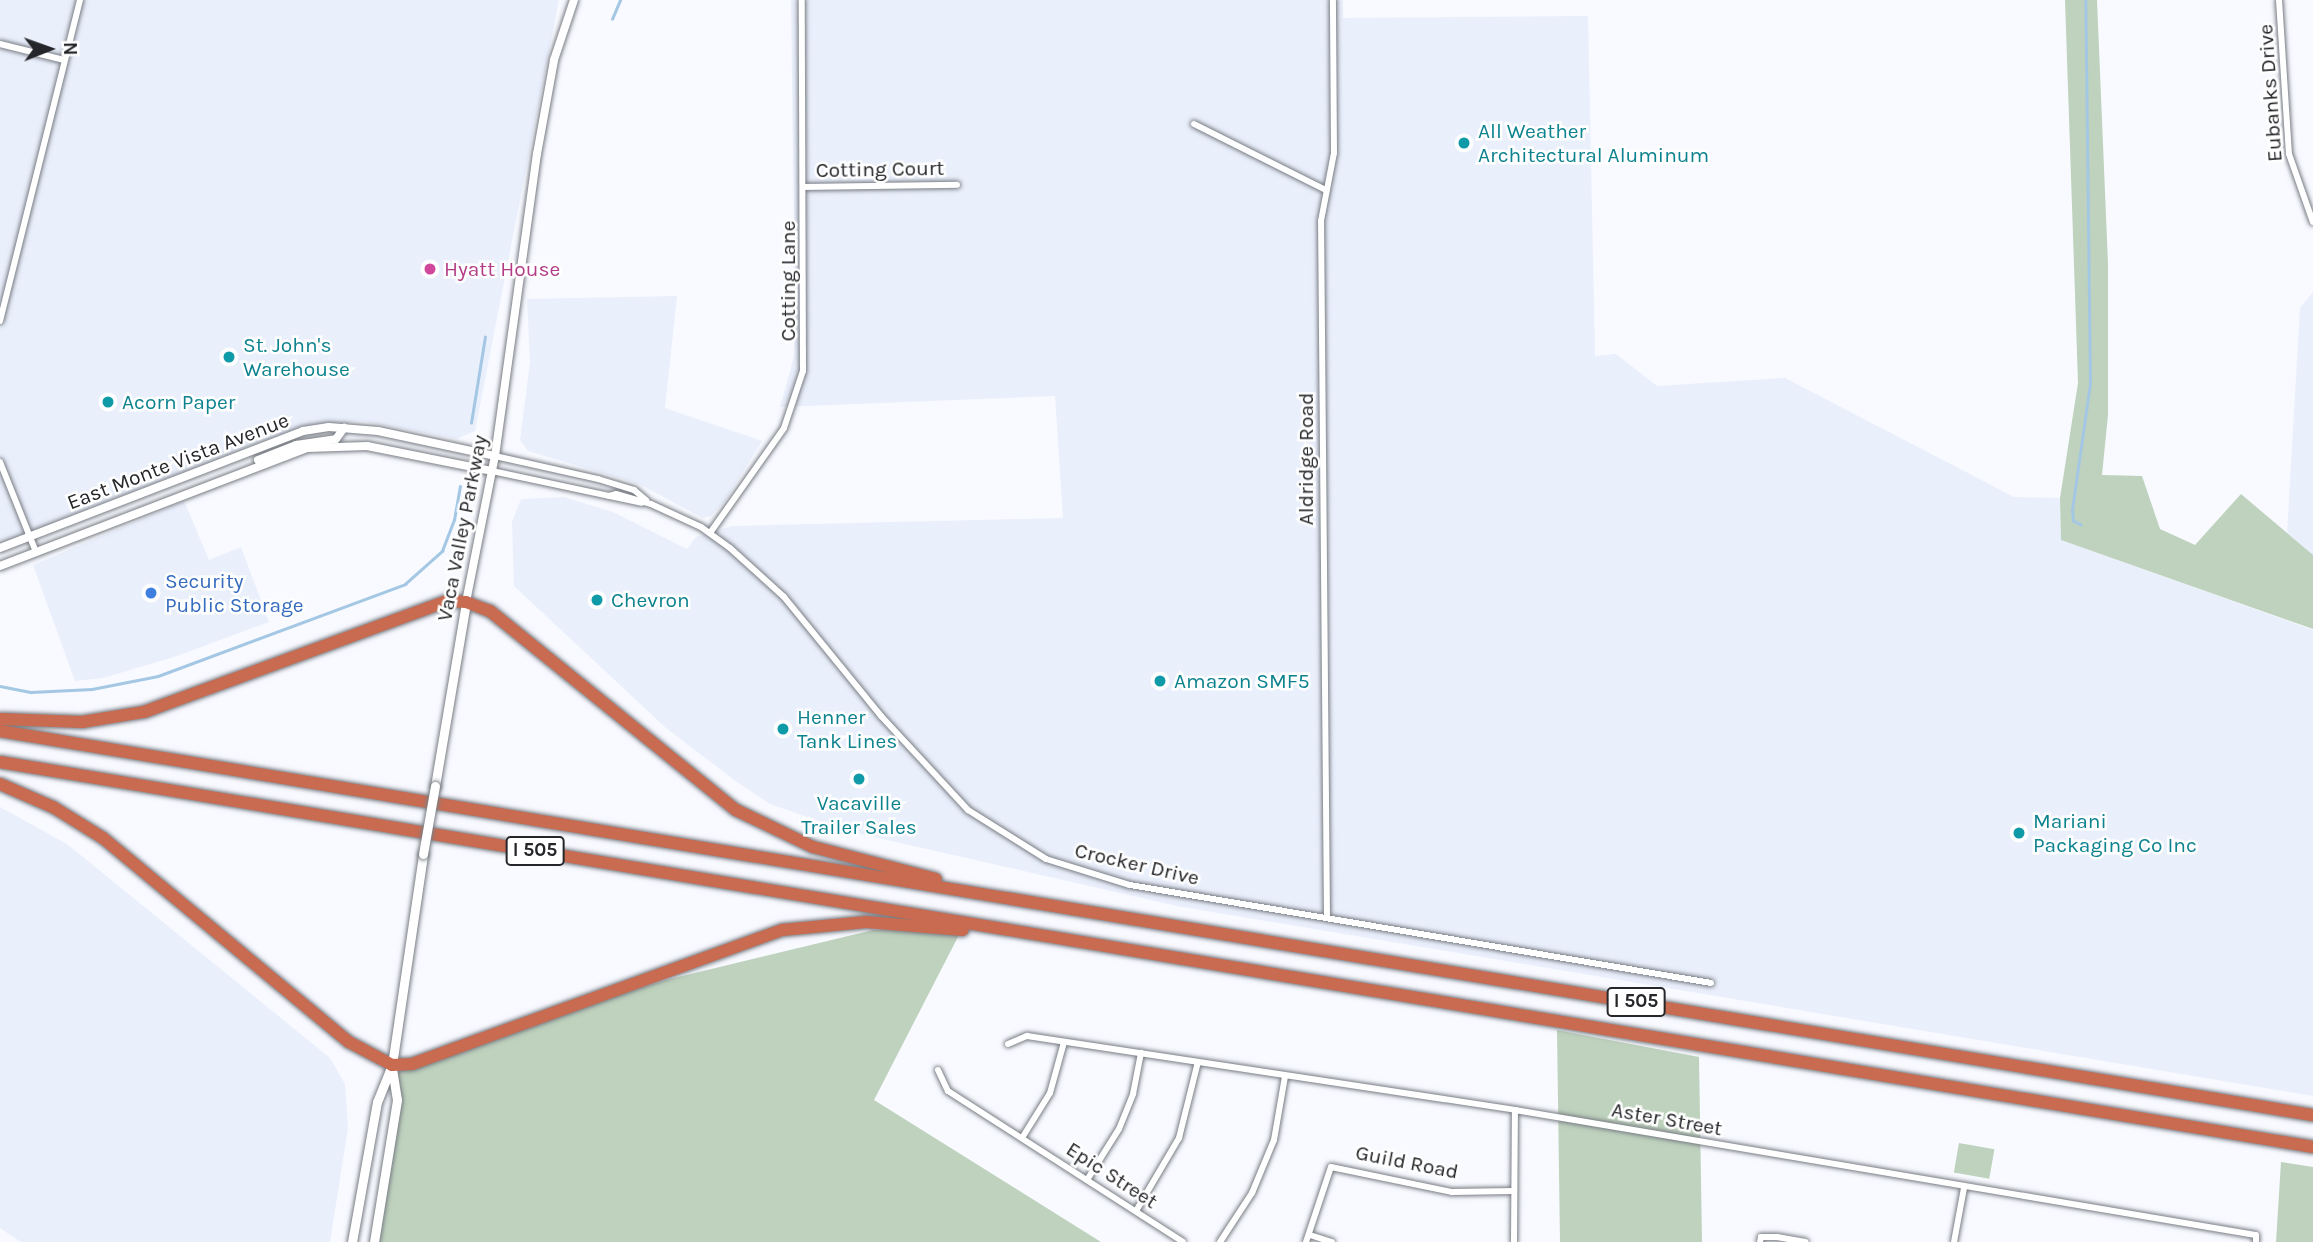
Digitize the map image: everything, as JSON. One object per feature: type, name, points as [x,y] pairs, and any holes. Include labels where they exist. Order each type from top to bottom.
[{"type":"highway","points":[[0,719],[82,722],[144,712],[447,601],[466,602],[490,611],[736,810],[813,847],[930,876],[959,889]]},
{"type":"highway","name":"I 505","points":[[0,731],[2313,1115]]},
{"type":"highway","name":"I 505","points":[[0,762],[2313,1147]]},
{"type":"highway","points":[[0,783],[53,807],[103,838],[349,1042],[392,1065],[419,1061],[724,947],[782,930],[866,922],[1071,940]]},
{"type":"main road","name":"Vaca Valley Parkway","points":[[352,1242],[377,1102],[392,1065],[466,602]]},
{"type":"main road","name":"Vaca Valley Parkway","points":[[374,1242],[397,1100],[392,1065]]},
{"type":"street","points":[[0,321],[80,0]]},
{"type":"street","name":"Vaca Valley Parkway","points":[[466,602],[495,456],[530,195],[554,60],[574,0]]},
{"type":"street","name":"Cotting Lane","points":[[710,533],[784,428],[798,397],[806,352],[802,0]]},
{"type":"street","name":"Aldridge Road","points":[[1327,918],[1321,221],[1334,153],[1333,0]]},
{"type":"street","name":"Eubanks Drive","points":[[2279,0],[2288,154],[2313,222]]},
{"type":"street","points":[[0,44],[64,60]]},
{"type":"street","points":[[1194,124],[1326,190]]},
{"type":"street","name":"Cotting Court","points":[[805,187],[957,185]]},
{"type":"street","points":[[248,469],[282,449],[336,439],[344,428]]},
{"type":"street","name":"East Monte Vista Avenue","points":[[0,548],[303,431],[344,428],[495,456]]},
{"type":"street","name":"East Monte Vista Avenue","points":[[0,566],[248,469],[307,449],[334,445],[367,446],[492,471]]},
{"type":"street","name":"Crocker Drive","points":[[495,456],[622,486],[651,504],[710,533],[784,597],[947,789],[968,810],[1020,845],[1066,866],[1130,885],[1711,983]]},
{"type":"street","points":[[0,462],[36,552]]},
{"type":"street","name":"Crocker Drive","points":[[492,471],[651,504]]},
{"type":"street","name":"Aster Street","points":[[1008,1044],[1027,1036],[1515,1110],[1964,1188],[2256,1235],[2256,1242]]},
{"type":"street","points":[[1022,1138],[1050,1093],[1064,1042]]},
{"type":"street","points":[[1087,1180],[1124,1118],[1140,1053]]},
{"type":"street","points":[[1136,1212],[1179,1139],[1198,1062]]},
{"type":"street","name":"Epic Street","points":[[938,1070],[948,1091],[1183,1242]]},
{"type":"street","points":[[1220,1242],[1252,1193],[1274,1140],[1285,1076]]},
{"type":"street","points":[[1514,1242],[1515,1110]]},
{"type":"street","name":"Guild Road","points":[[1307,1242],[1331,1167],[1451,1192],[1513,1191]]},
{"type":"street","points":[[1954,1242],[1964,1188]]},
{"type":"street","points":[[1310,1235],[1332,1242]]},
{"type":"street","points":[[1760,1242],[1761,1237],[1777,1237],[1806,1242]]},
{"type":"shaded area","points":[[0,0],[559,0],[475,431],[456,439],[361,421],[282,434],[0,545]]},
{"type":"shaded area","points":[[791,0],[1343,0],[1343,18],[1588,16],[1595,356],[1616,354],[1657,386],[1785,378],[2014,497],[2060,498],[2061,540],[2313,630],[2313,1096],[1177,906],[848,831],[770,804],[737,782],[666,728],[514,586],[512,522],[521,499],[564,497],[613,512],[687,549],[696,537],[732,526],[1063,518],[1055,396],[780,407],[794,357]]},
{"type":"shaded area","points":[[2313,292],[2313,555],[2287,535],[2300,308]]},
{"type":"shaded area","points":[[677,296],[665,408],[762,441],[725,501],[711,516],[703,518],[639,484],[528,451],[520,440],[530,362],[527,299]]},
{"type":"shaded area","name":"Security Public Storage","points":[[184,501],[209,560],[241,547],[269,622],[174,657],[103,678],[75,681],[33,565]]},
{"type":"shaded area","points":[[0,807],[67,844],[330,1058],[345,1084],[348,1128],[330,1242],[21,1242],[0,1228]]},
{"type":"green space","points":[[2065,0],[2097,0],[2108,264],[2108,415],[2102,475],[2142,476],[2160,529],[2195,545],[2241,494],[2313,555],[2313,629],[2061,540],[2060,498],[2078,383]]},
{"type":"green space","points":[[873,930],[961,931],[874,1100],[1101,1242],[374,1242],[397,1100],[392,1065],[666,980]]},
{"type":"green space","points":[[1557,1030],[1699,1057],[1702,1242],[1560,1242]]},
{"type":"green space","points":[[1959,1143],[1994,1149],[1989,1179],[1954,1173]]},
{"type":"green space","points":[[2281,1162],[2313,1167],[2313,1242],[2276,1242]]},
{"type":"waterway","points":[[612,19],[620,0]]},
{"type":"waterway","points":[[2081,525],[2073,521],[2072,510],[2090,384],[2085,0]]},
{"type":"waterway","points":[[471,423],[485,337]]},
{"type":"waterway","points":[[0,686],[31,692],[92,689],[158,676],[405,584],[442,551],[454,520],[460,487]]},
{"type":"place","name":"All Weather Architectural Aluminum","points":[[1464,143]]},
{"type":"place","name":"Hyatt House","points":[[430,269]]},
{"type":"place","name":"St. John's Warehouse","points":[[229,357]]},
{"type":"place","name":"Acorn Paper","points":[[108,402]]},
{"type":"place","name":"Security Public Storage","points":[[151,593]]},
{"type":"place","name":"Chevron","points":[[597,600]]},
{"type":"place","name":"Amazon SMF5","points":[[1160,681]]},
{"type":"place","name":"Henner Tank Lines","points":[[783,729]]},
{"type":"place","name":"Vacaville Trailer Sales","points":[[859,779]]},
{"type":"place","name":"Mariani Packaging Co Inc","points":[[2019,833]]}]
